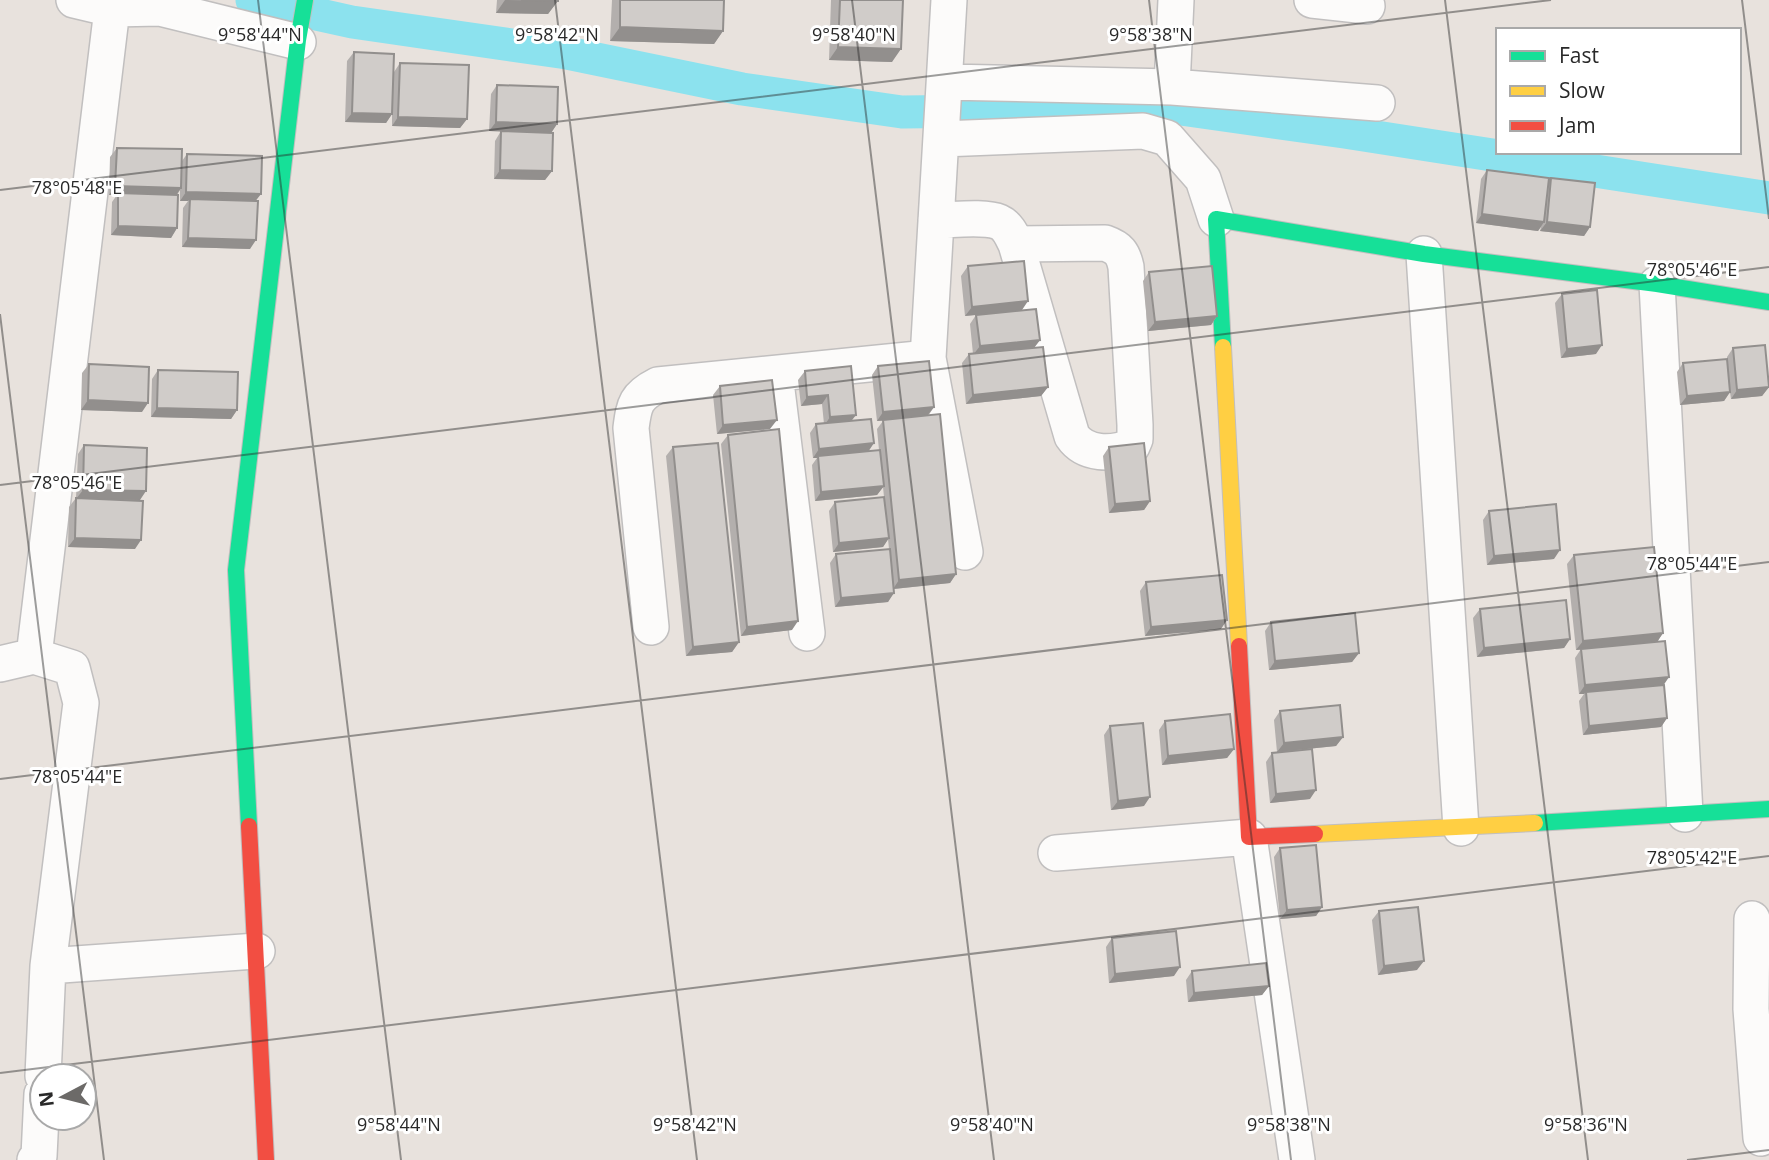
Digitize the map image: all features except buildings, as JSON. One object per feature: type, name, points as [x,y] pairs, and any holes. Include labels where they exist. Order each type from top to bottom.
[{"type":"street","points":[[74,0],[112,9],[161,5],[298,41]]},
{"type":"street","points":[[266,1160],[236,570],[305,0]]},
{"type":"street","points":[[949,0],[928,358],[965,552]]},
{"type":"street","points":[[1172,87],[1175,0]]},
{"type":"street","points":[[1312,0],[1367,6]]},
{"type":"street","points":[[34,656],[112,9]]},
{"type":"street","points":[[946,83],[1172,87],[1377,103]]},
{"type":"street","points":[[943,138],[1143,131],[1167,138],[1203,178],[1216,219],[1249,837],[1297,1160]]},
{"type":"street","points":[[1216,219],[1424,254],[1657,284],[1769,302]]},
{"type":"street","points":[[936,220],[1001,222],[1016,244],[1072,436],[1078,445],[1099,452],[1123,450],[1132,446],[1135,425],[1126,267],[1123,255],[1117,247],[1105,243],[1016,244]]},
{"type":"street","points":[[1424,254],[1461,828]]},
{"type":"street","points":[[1657,284],[1685,814]]},
{"type":"street","points":[[651,626],[631,428],[633,408],[642,393],[658,385],[928,358]]},
{"type":"street","points":[[775,374],[807,634]]},
{"type":"street","points":[[0,664],[34,656],[72,667],[81,704],[48,966],[44,1062]]},
{"type":"street","points":[[1056,853],[1249,837],[1461,828],[1769,808]]},
{"type":"street","points":[[1752,919],[1760,1008],[1761,1138]]},
{"type":"street","points":[[48,966],[257,951]]},
{"type":"street","points":[[35,1160],[39,1156],[40,1132]]},
{"type":"waterway","points":[[252,0],[352,22],[567,53],[742,89],[902,112],[992,111],[1124,101],[1769,198]]},
{"type":"traffic: fast","points":[[249,826],[236,570],[298,40],[305,0]]},
{"type":"traffic: fast","points":[[1223,347],[1216,219],[1424,254],[1657,284],[1769,302]]},
{"type":"traffic: fast","points":[[1535,823],[1769,809]]},
{"type":"traffic: slow","points":[[1223,347],[1239,646]]},
{"type":"traffic: slow","points":[[1315,834],[1535,823]]},
{"type":"traffic: jam","points":[[1239,646],[1249,837],[1315,834]]},
{"type":"traffic: jam","points":[[249,826],[266,1160]]}]
